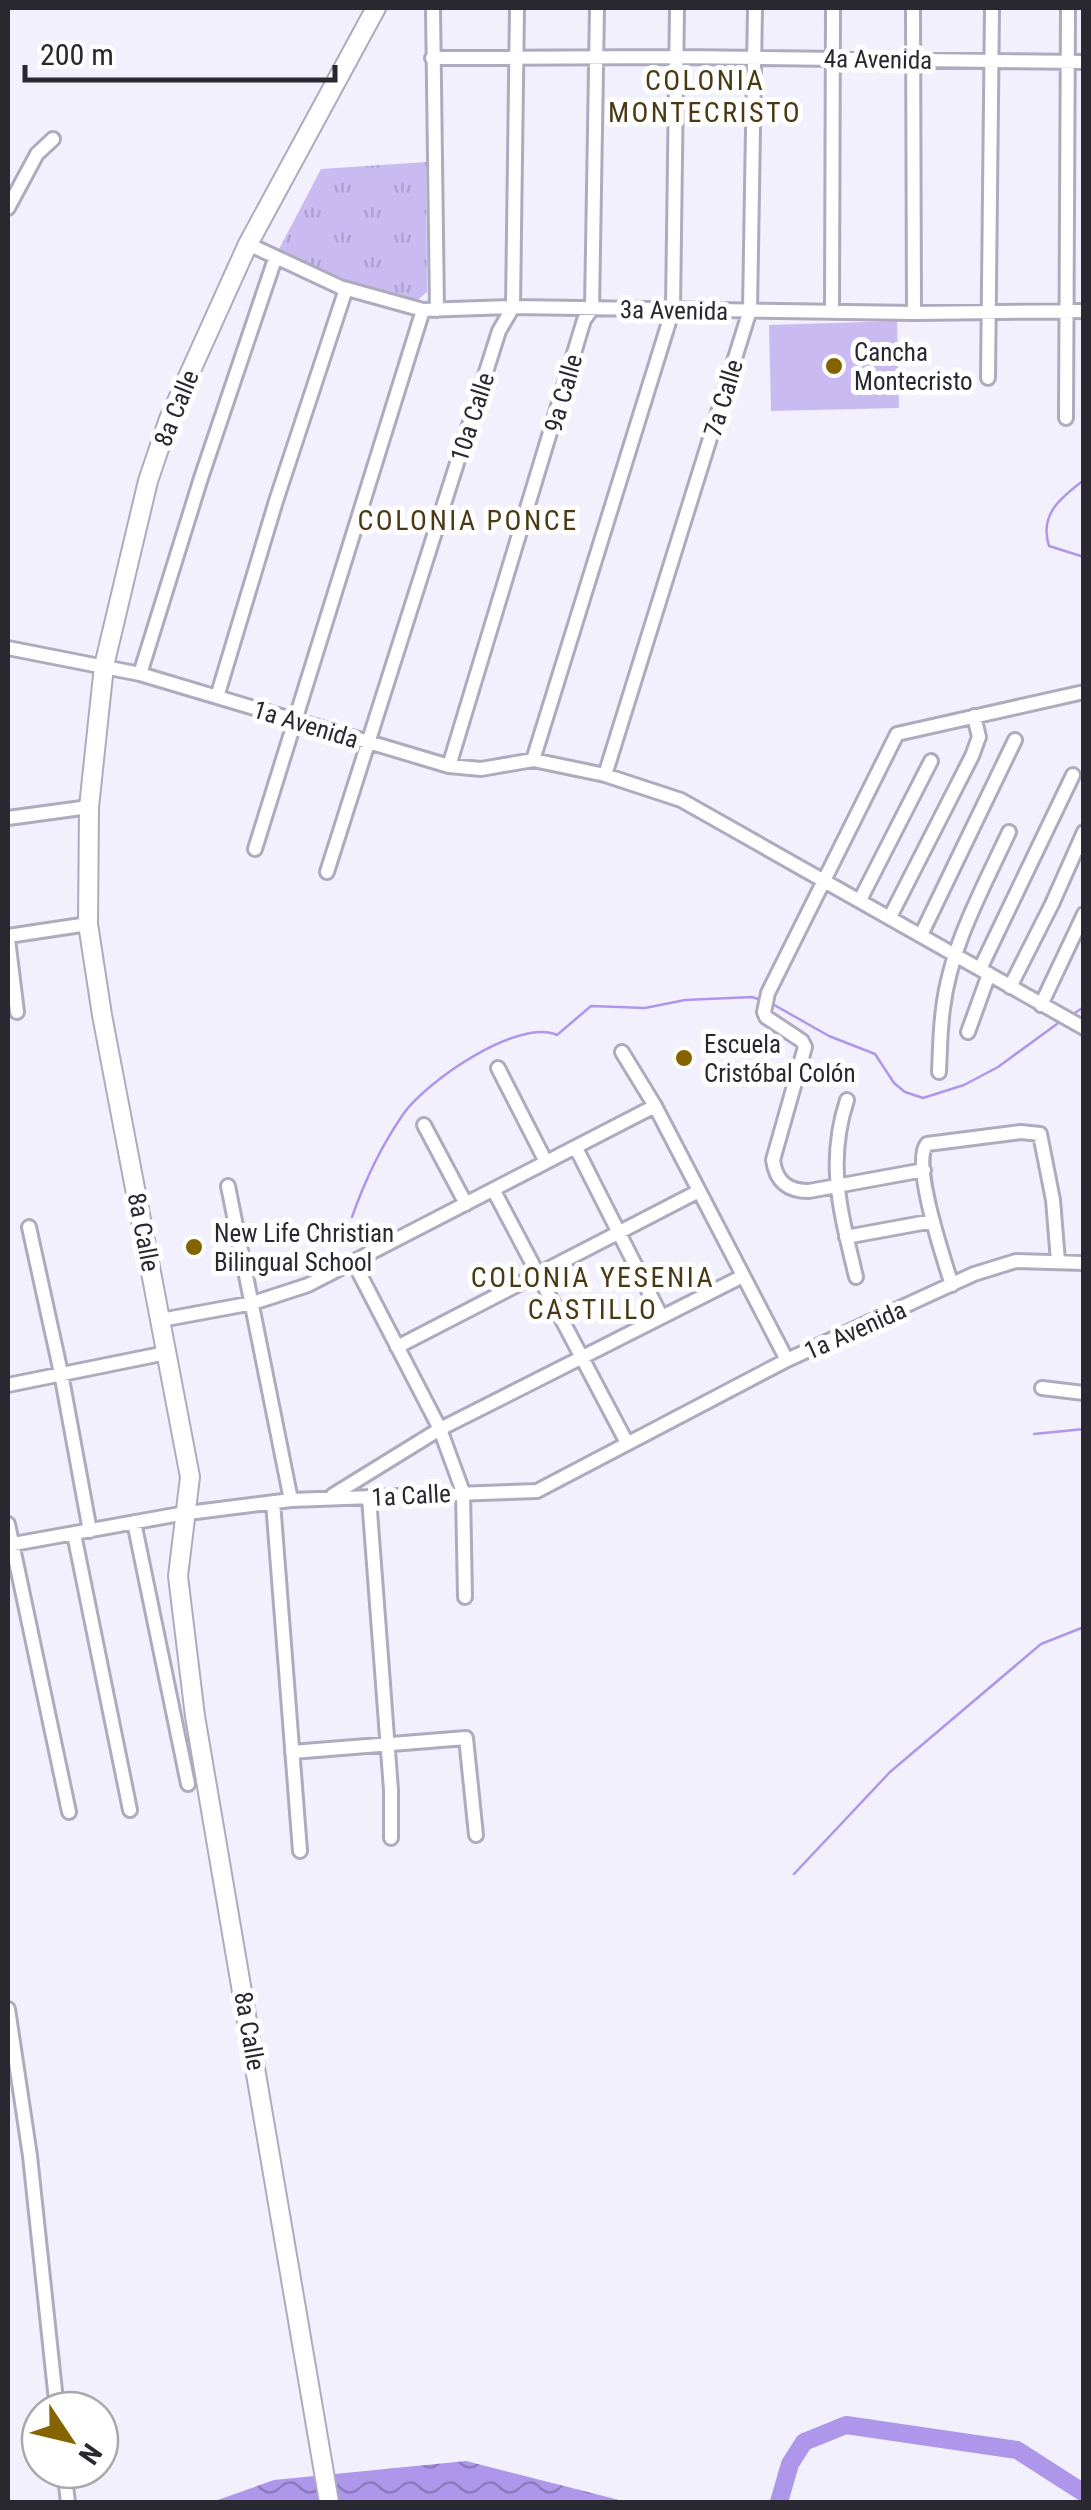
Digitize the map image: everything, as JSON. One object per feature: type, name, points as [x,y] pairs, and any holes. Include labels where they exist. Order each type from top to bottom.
[{"type":"street","name":"8a Calle","points":[[329,2502],[195,1716],[178,1576],[190,1477],[88,924],[89,807],[104,666],[148,481],[169,419],[248,244],[376,8]]},
{"type":"street","points":[[255,849],[430,310],[432,8]]},
{"type":"street","name":"10a Calle","points":[[327,872],[500,331],[513,307],[517,8]]},
{"type":"street","name":"9a Calle","points":[[449,766],[584,320],[592,309],[597,8]]},
{"type":"street","points":[[533,760],[673,309],[677,8]]},
{"type":"street","name":"7a Calle","points":[[606,775],[750,310],[755,8]]},
{"type":"street","points":[[832,311],[833,8]]},
{"type":"street","points":[[913,8],[914,312]]},
{"type":"street","points":[[988,378],[992,8]]},
{"type":"street","points":[[1066,418],[1068,8]]},
{"type":"street","name":"4a Avenida","points":[[432,58],[1084,62]]},
{"type":"street","points":[[8,208],[37,154],[53,139]]},
{"type":"street","name":"3a Avenida","points":[[248,244],[346,289],[430,310],[1084,310]]},
{"type":"street","points":[[140,674],[274,259]]},
{"type":"street","points":[[217,697],[346,289]]},
{"type":"street","name":"1a Avenida","points":[[8,648],[140,674],[449,766],[481,769],[533,760],[606,775],[692,805],[1078,1025]]},
{"type":"street","points":[[924,1170],[797,1191],[783,1185],[774,1171],[773,1160],[806,1047],[766,1018],[766,1000],[897,734],[1084,692]]},
{"type":"street","points":[[890,917],[972,756],[980,736],[974,716]]},
{"type":"street","points":[[921,935],[1015,740]]},
{"type":"street","points":[[860,900],[932,761]]},
{"type":"street","points":[[968,1032],[984,972],[1073,775]]},
{"type":"street","points":[[8,818],[89,807]]},
{"type":"street","points":[[939,1072],[943,1007],[956,956],[976,902],[1010,832]]},
{"type":"street","points":[[1010,987],[1084,832]]},
{"type":"street","points":[[1040,1005],[1084,914]]},
{"type":"street","points":[[17,1012],[8,937],[88,924]]},
{"type":"street","name":"1a Avenida","points":[[622,1052],[655,1106],[787,1360],[1000,1264],[1084,1263]]},
{"type":"street","points":[[498,1068],[546,1162]]},
{"type":"street","points":[[847,1100],[835,1146],[836,1184],[856,1277]]},
{"type":"street","points":[[161,1320],[252,1304],[308,1285],[655,1106]]},
{"type":"street","points":[[424,1126],[466,1204]]},
{"type":"street","points":[[952,1285],[933,1221],[921,1155],[928,1144],[1020,1132],[1040,1134],[1058,1262]]},
{"type":"street","points":[[576,1148],[661,1316]]},
{"type":"street","points":[[228,1186],[291,1500]]},
{"type":"street","points":[[494,1190],[628,1443]]},
{"type":"street","points":[[398,1347],[699,1191]]},
{"type":"street","points":[[846,1237],[933,1221]]},
{"type":"street","points":[[30,1227],[90,1531]]},
{"type":"street","points":[[354,1264],[440,1429],[463,1492],[466,1597]]},
{"type":"street","points":[[331,1497],[440,1429],[743,1276]]},
{"type":"street","points":[[8,1385],[166,1353]]},
{"type":"street","name":"1a Calle","points":[[9,1545],[186,1513],[291,1500],[536,1491],[787,1360]]},
{"type":"street","points":[[1042,1388],[1084,1394]]},
{"type":"street","points":[[369,1498],[392,1805],[390,1838]]},
{"type":"street","points":[[273,1502],[300,1851]]},
{"type":"street","points":[[134,1522],[188,1784]]},
{"type":"street","points":[[8,1524],[9,1545],[69,1812]]},
{"type":"street","points":[[74,1534],[130,1810]]},
{"type":"street","points":[[292,1752],[466,1738],[476,1836]]},
{"type":"street","points":[[8,2009],[30,2156],[55,2390]]},
{"type":"green space","points":[[426,162],[427,292],[413,304],[277,253],[321,169]]},
{"type":"green space","name":"Cancha Montecristo","points":[[897,321],[899,408],[771,411],[769,325]]},
{"type":"water","points":[[466,2461],[627,2502],[212,2502],[274,2480]]},
{"type":"waterway","points":[[1084,480],[1054,508],[1047,525],[1049,546],[1084,557]]},
{"type":"waterway","points":[[352,1217],[374,1164],[404,1113],[432,1085],[474,1056],[520,1036],[540,1032],[557,1035],[591,1006],[645,1008],[685,1000],[761,1000]]},
{"type":"waterway","points":[[769,1002],[829,1036],[875,1054],[894,1083],[923,1098],[964,1085],[998,1067],[1061,1021]]},
{"type":"waterway","points":[[1073,1014],[1084,1007]]},
{"type":"waterway","points":[[1034,1434],[1084,1429]]},
{"type":"waterway","points":[[794,1874],[890,1772],[1041,1644],[1084,1627]]},
{"type":"waterway","points":[[779,2502],[790,2464],[804,2442],[846,2425],[1017,2450],[1084,2493]]},
{"type":"place","name":"Cancha Montecristo","points":[[834,366]]},
{"type":"place","name":"Escuela Cristóbal Colón","points":[[684,1058]]},
{"type":"place","name":"New Life Christian Bilingual School","points":[[194,1247]]},
{"type":"district","name":"COLONIA MONTECRISTO","points":[[705,96]]},
{"type":"district","name":"COLONIA PONCE","points":[[468,520]]},
{"type":"district","name":"COLONIA YESENIA CASTILLO","points":[[593,1293]]}]
